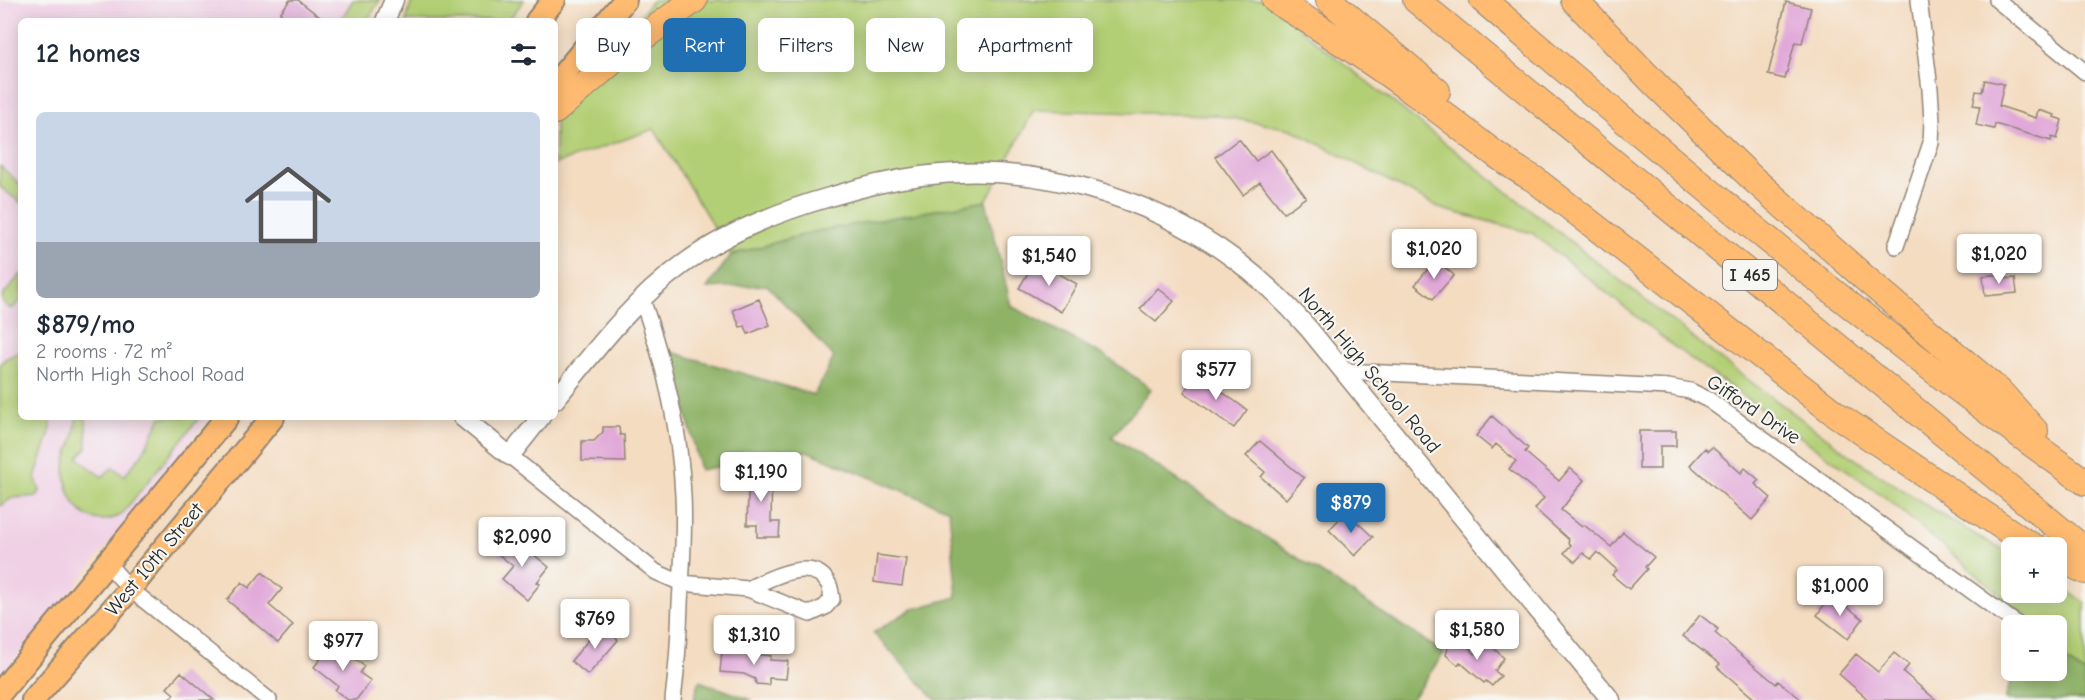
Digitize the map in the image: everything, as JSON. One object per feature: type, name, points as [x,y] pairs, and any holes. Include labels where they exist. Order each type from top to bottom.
[{"type":"highway","points":[[558,108],[627,49],[694,0]]},
{"type":"highway","points":[[1275,0],[1355,51],[1425,100],[1508,165],[1534,179],[1837,415],[2018,537]]},
{"type":"highway","points":[[1329,0],[1515,156],[1534,179]]},
{"type":"highway","name":"I 465","points":[[1416,0],[2085,550]]},
{"type":"highway","name":"I 465","points":[[1483,0],[1823,284],[1911,353],[2078,477]]},
{"type":"highway","points":[[1574,0],[1656,85],[1760,185],[2000,392],[2078,477]]},
{"type":"highway","points":[[2067,562],[2085,571]]},
{"type":"main road","points":[[539,18],[554,0]]},
{"type":"main road","points":[[558,80],[625,0]]},
{"type":"main road","name":"West 10th Street","points":[[0,693],[225,420]]},
{"type":"main road","name":"West 10th Street","points":[[33,700],[130,589],[271,420]]},
{"type":"street","points":[[386,18],[394,0]]},
{"type":"street","points":[[1896,246],[1930,143],[1930,89],[1918,0]]},
{"type":"street","points":[[1997,0],[2085,72]]},
{"type":"street","name":"North High School Road","points":[[558,396],[611,330],[642,299],[682,265],[721,240],[797,207],[878,183],[923,176],[969,173],[1024,176],[1078,186],[1122,199],[1165,217],[1205,239],[1250,271],[1284,302],[1344,371],[1611,700]]},
{"type":"street","points":[[642,299],[663,366],[679,449],[684,510],[677,672],[673,700]]},
{"type":"street","name":"Gifford Drive","points":[[1344,371],[1668,387],[1690,391],[1709,400],[2005,615]]},
{"type":"street","points":[[466,420],[656,572],[681,583],[748,589],[810,614],[825,607],[832,599],[829,584],[820,575],[803,569],[791,571],[748,589]]},
{"type":"street","points":[[510,456],[539,420]]},
{"type":"street","points":[[107,563],[130,589],[269,700]]},
{"type":"shaded area","points":[[0,0],[380,0],[369,18],[18,18],[18,420],[207,420],[67,596],[0,676]]},
{"type":"green space","points":[[353,0],[380,0],[369,18],[342,18]]},
{"type":"green space","points":[[412,0],[524,0],[510,18],[407,18]]},
{"type":"green space","points":[[653,0],[1275,0],[1300,29],[1724,362],[1861,463],[1940,514],[2001,549],[2001,595],[1886,498],[1673,346],[1532,233],[1442,209],[1291,129],[1215,115],[1034,110],[986,201],[813,232],[731,255],[654,129],[558,163],[558,112],[592,72],[651,72],[651,18],[638,18]]},
{"type":"green space","points":[[0,166],[18,182],[18,201],[0,187]]},
{"type":"green space","points":[[986,201],[1011,306],[1105,356],[1151,389],[1112,437],[1444,653],[1411,700],[936,700],[873,633],[910,610],[957,597],[949,510],[807,451],[700,470],[672,352],[814,395],[834,357],[767,285],[707,288],[731,255],[813,232]]},
{"type":"green space","points":[[18,278],[18,303],[12,309],[5,305],[2,300],[3,295]]},
{"type":"green space","points":[[18,353],[18,420],[51,420],[51,429],[35,477],[40,491],[37,496],[12,498],[0,506],[0,365],[5,359]]},
{"type":"green space","points":[[76,420],[86,420],[87,447],[78,458],[102,477],[113,467],[124,476],[143,453],[160,420],[198,420],[121,515],[109,519],[97,520],[88,516],[80,510],[68,491],[65,467]]},
{"type":"green space","points":[[2067,591],[2085,603],[2085,674],[2067,662],[2067,615],[2022,615],[2010,603],[2067,603]]},
{"type":"green space","points":[[2067,662],[2085,674],[2085,700],[2005,700],[2011,681],[2067,681]]},
{"type":"green space","points":[[699,681],[752,700],[694,700]]},
{"type":"building","points":[[290,0],[298,0],[321,18],[286,18],[280,13]]},
{"type":"building","points":[[1786,2],[1811,8],[1802,43],[1795,42],[1785,79],[1768,75]]},
{"type":"building","points":[[1985,80],[2004,84],[1999,106],[2036,118],[2038,110],[2055,115],[2054,117],[2062,120],[2057,139],[2052,137],[2051,141],[1995,124],[1994,129],[1976,125],[1980,106],[1973,105],[1976,91],[1982,92]]},
{"type":"building","points":[[1239,139],[1256,161],[1271,150],[1306,197],[1284,213],[1260,182],[1243,195],[1215,157]]},
{"type":"building","points":[[1435,260],[1454,275],[1433,299],[1415,285]]},
{"type":"building","points":[[1032,266],[1042,272],[1045,266],[1077,284],[1061,312],[1019,288]]},
{"type":"building","points":[[2002,274],[2002,279],[2015,278],[2017,293],[1985,296],[1983,276]]},
{"type":"building","points":[[1158,288],[1174,301],[1156,322],[1140,309]]},
{"type":"building","points":[[759,299],[770,325],[748,334],[745,326],[740,327],[733,310]]},
{"type":"building","points":[[1197,374],[1247,410],[1234,428],[1184,392]]},
{"type":"building","points":[[1492,416],[1528,448],[1525,452],[1559,481],[1570,468],[1584,480],[1561,510],[1611,547],[1623,532],[1654,557],[1645,567],[1647,569],[1629,589],[1612,575],[1617,570],[1597,552],[1591,559],[1583,553],[1575,562],[1564,553],[1571,545],[1568,543],[1569,540],[1535,509],[1544,498],[1509,469],[1516,461],[1496,444],[1492,449],[1476,436]]},
{"type":"building","points":[[603,427],[619,427],[620,435],[624,435],[625,462],[582,461],[582,441],[594,441],[603,432]]},
{"type":"building","points":[[1639,431],[1676,431],[1676,446],[1660,446],[1660,469],[1639,469]]},
{"type":"building","points":[[1260,441],[1304,478],[1286,499],[1261,477],[1265,472],[1246,456]]},
{"type":"building","points":[[1712,447],[1741,473],[1745,468],[1759,480],[1755,484],[1771,498],[1752,520],[1690,465],[1705,448],[1708,451]]},
{"type":"building","points":[[749,469],[772,469],[771,522],[780,522],[779,537],[757,537],[757,525],[747,525]]},
{"type":"building","points":[[1346,512],[1373,537],[1355,556],[1329,530]]},
{"type":"building","points":[[512,537],[549,567],[537,582],[540,584],[527,600],[502,579],[513,566],[498,554]]},
{"type":"building","points":[[877,555],[906,559],[902,586],[874,582]]},
{"type":"building","points":[[262,572],[282,589],[269,605],[293,625],[278,643],[227,600],[242,582],[249,588]]},
{"type":"building","points":[[1831,595],[1863,619],[1848,639],[1817,615]]},
{"type":"building","points":[[1700,615],[1718,629],[1715,633],[1776,684],[1778,681],[1802,700],[1756,700],[1717,667],[1720,664],[1683,636]]},
{"type":"building","points":[[601,625],[618,640],[588,675],[571,661]]},
{"type":"building","points":[[1450,640],[1456,645],[1461,640],[1475,654],[1487,642],[1504,658],[1495,671],[1501,676],[1492,686],[1486,681],[1484,683],[1460,662],[1458,665],[1446,655]]},
{"type":"building","points":[[334,642],[364,666],[360,673],[371,681],[356,700],[348,700],[335,690],[338,686],[314,667]]},
{"type":"building","points":[[722,650],[771,656],[770,660],[788,661],[786,679],[769,678],[769,685],[756,684],[755,679],[744,674],[720,672]]},
{"type":"building","points":[[1894,653],[1909,665],[1903,672],[1936,700],[1869,700],[1839,674],[1856,654],[1878,672]]},
{"type":"building","points":[[181,672],[214,700],[169,700],[174,694],[167,688]]}]
